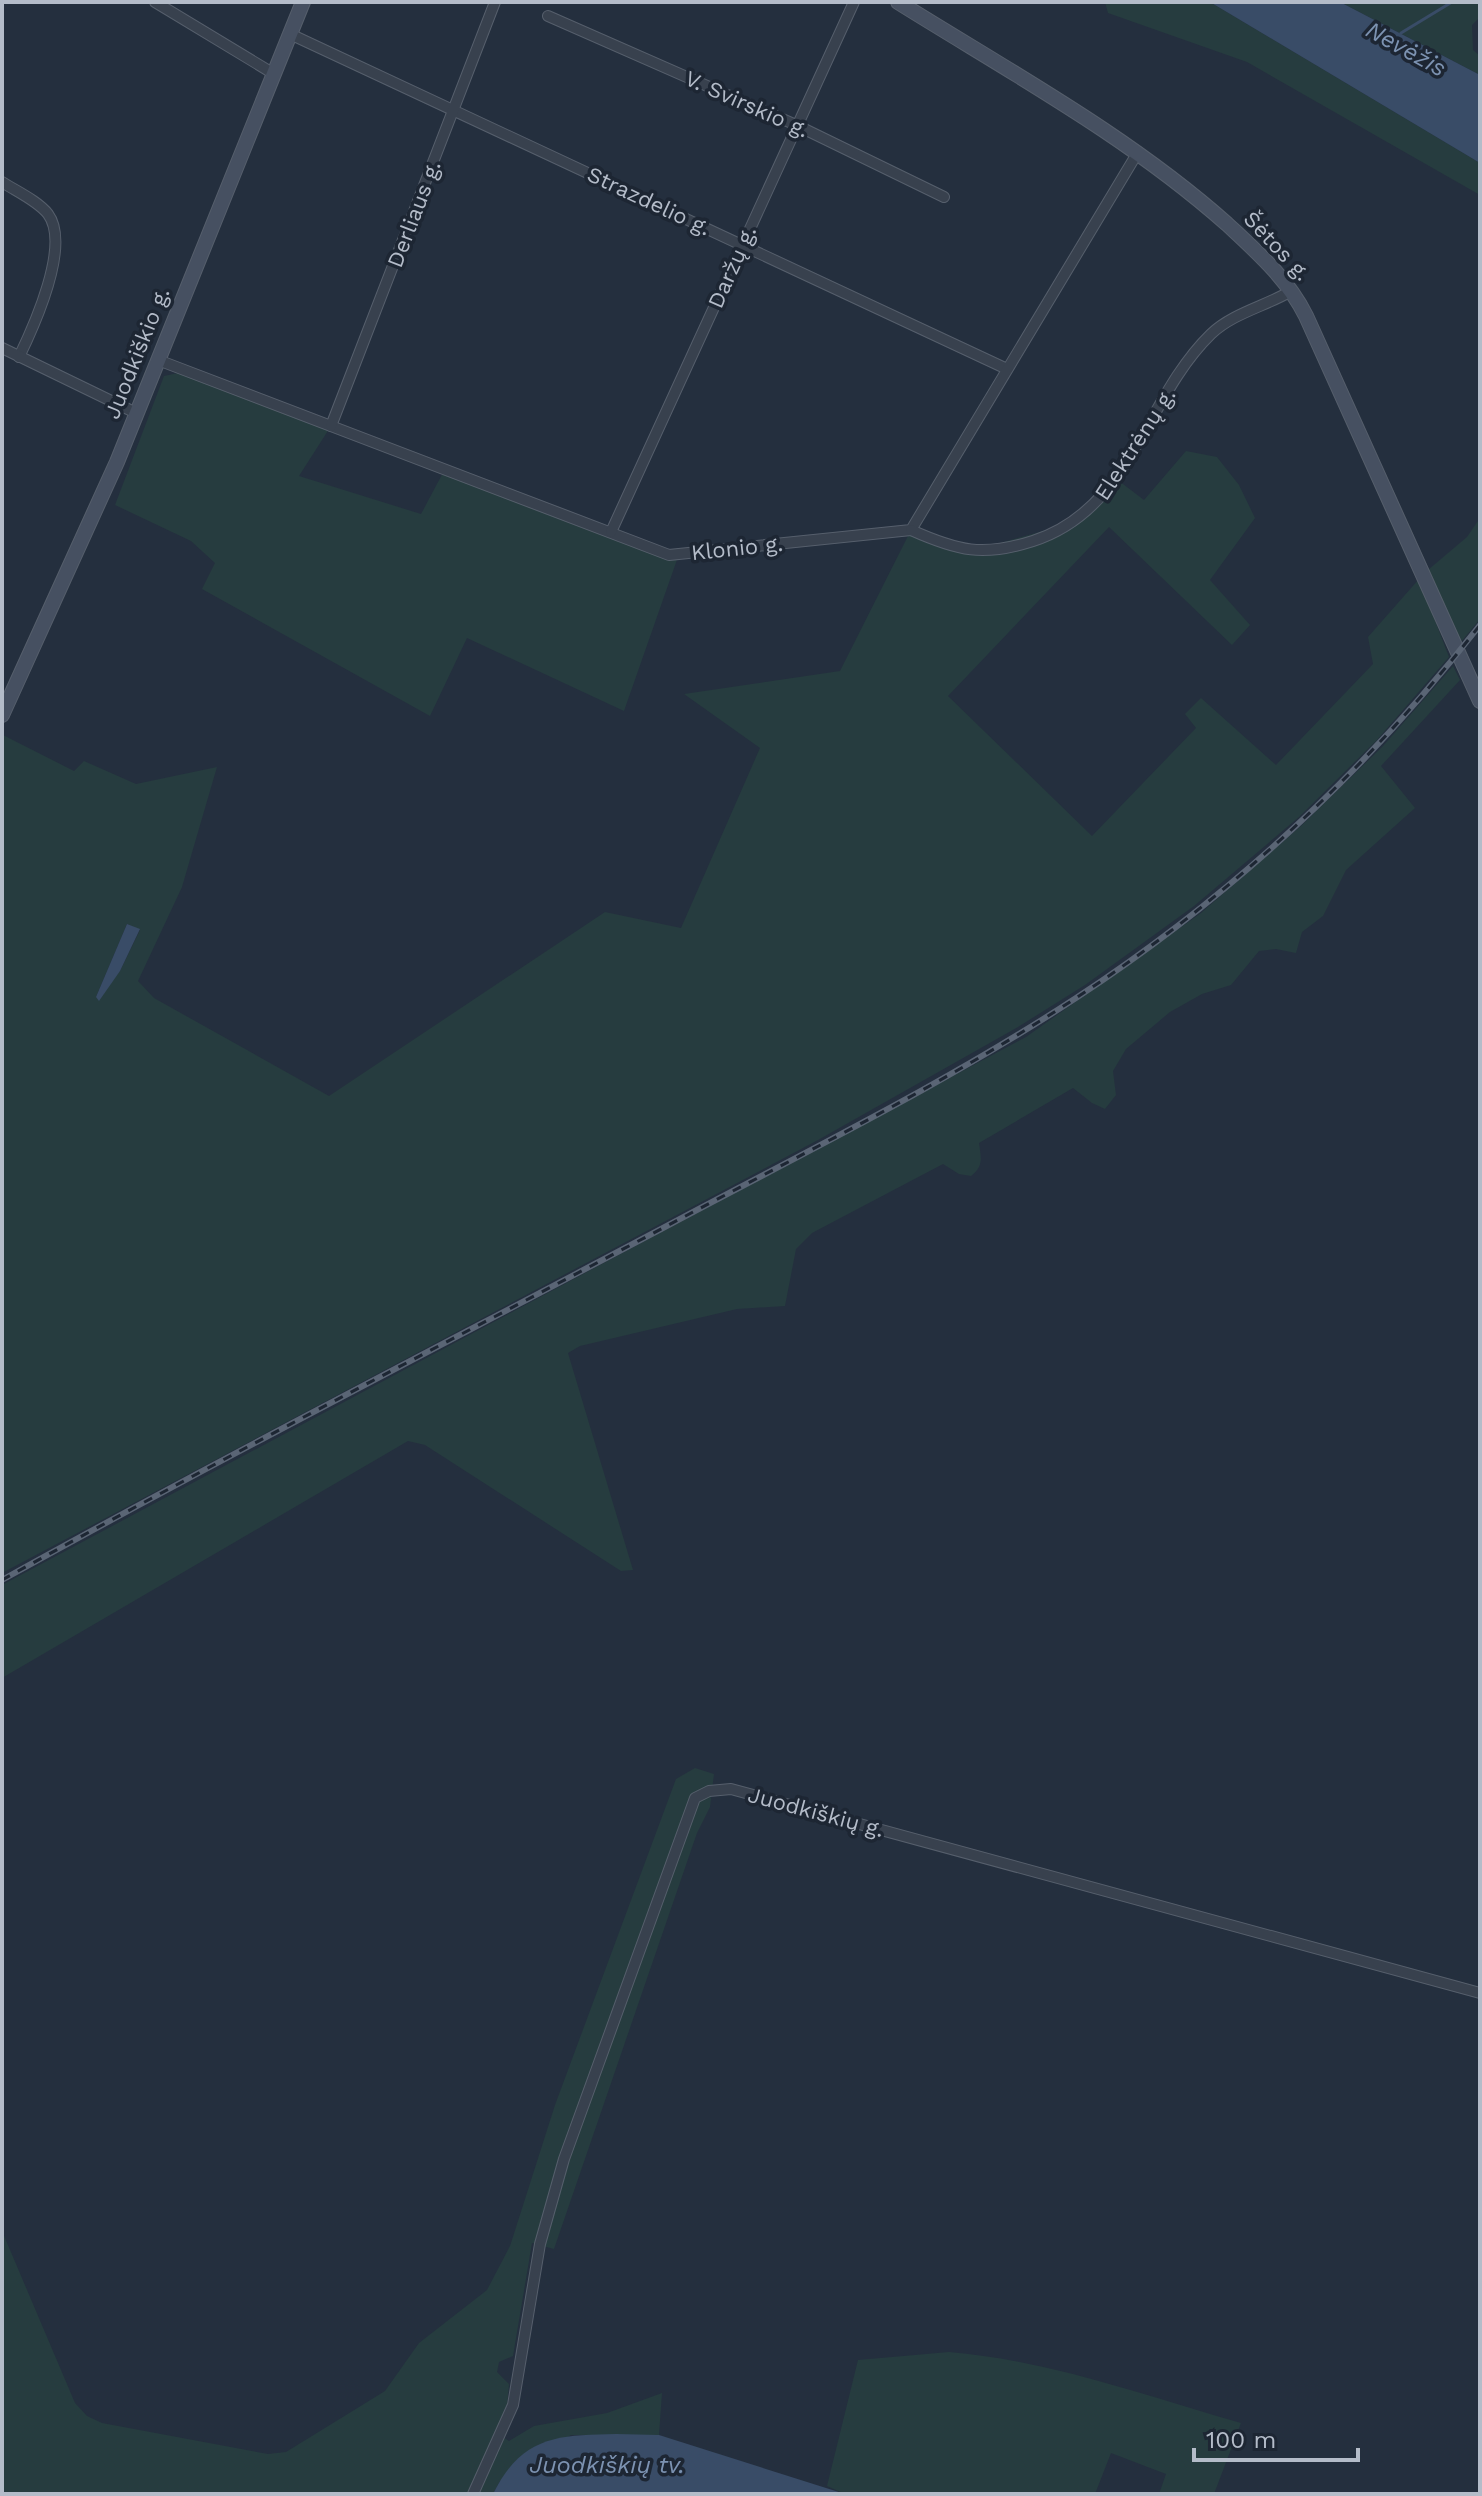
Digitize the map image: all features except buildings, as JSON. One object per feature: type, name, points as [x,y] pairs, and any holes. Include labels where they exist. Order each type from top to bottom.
[{"type":"main road","name":"Juodkiškio g.","points":[[2,715],[102,496],[303,2]]},
{"type":"main road","name":"Šėtos g.","points":[[898,2],[1138,152],[1257,251],[1291,291],[1306,316],[1480,701]]},
{"type":"street","points":[[155,2],[274,74]]},
{"type":"street","name":"Derliaus g.","points":[[331,426],[495,2]]},
{"type":"street","name":"Daržų g.","points":[[611,532],[854,2]]},
{"type":"street","name":"V. Svirskio g.","points":[[548,16],[796,125],[944,197]]},
{"type":"street","name":"Strazdelio g.","points":[[290,34],[1007,369]]},
{"type":"street","points":[[911,530],[1138,152]]},
{"type":"street","points":[[2,182],[47,213],[56,231],[43,303],[19,357]]},
{"type":"street","name":"Elektrėnų g.","points":[[911,530],[968,552],[994,551],[1045,537],[1072,523],[1107,492],[1176,382],[1210,335],[1223,324],[1291,291]]},
{"type":"street","points":[[2,348],[136,413]]},
{"type":"street","name":"Klonio g.","points":[[158,360],[669,555],[911,530]]},
{"type":"street","name":"Juodkiškių g.","points":[[473,2494],[506,2427],[513,2405],[540,2244],[564,2159],[695,1798],[709,1791],[731,1789],[1480,1993]]},
{"type":"green space","points":[[1105,2],[1210,2],[1480,163],[1480,195],[1247,62],[1108,13]]},
{"type":"green space","points":[[1340,2],[1480,2],[1480,17],[1472,25],[1473,50],[1480,56],[1480,75]]},
{"type":"green space","points":[[178,373],[331,426],[299,476],[421,514],[445,469],[679,554],[624,711],[467,638],[430,716],[202,589],[215,563],[191,541],[115,505],[164,376]]},
{"type":"green space","points":[[1186,451],[1217,457],[1239,485],[1255,518],[1210,580],[1250,625],[1232,645],[1109,527],[948,696],[1092,836],[1196,728],[1185,714],[1201,698],[1276,765],[1373,664],[1368,637],[1419,579],[1449,657],[1377,740],[1299,817],[1194,906],[1085,985],[1018,1027],[818,1140],[2,1573],[3,735],[74,771],[84,761],[136,784],[217,767],[182,887],[138,981],[154,998],[329,1096],[605,912],[681,928],[760,748],[684,694],[840,671],[911,530],[968,552],[1072,523],[1119,481],[1144,500]],"holes":[[[127,924],[140,930],[120,971],[96,997]]]},
{"type":"green space","points":[[1480,518],[1480,619],[1461,642],[1428,570],[1467,537]]},
{"type":"green space","points":[[1453,666],[1460,680],[1381,766],[1415,808],[1346,870],[1323,916],[1302,932],[1296,953],[1276,949],[1259,951],[1231,985],[1202,994],[1170,1012],[1126,1049],[1113,1071],[1116,1095],[1105,1109],[1073,1088],[979,1143],[980,1165],[971,1176],[959,1174],[943,1164],[812,1233],[796,1249],[785,1306],[737,1309],[580,1346],[568,1353],[633,1570],[621,1571],[425,1445],[408,1441],[2,1678],[2,1585],[1026,1037],[1201,913],[1302,825],[1383,746]]},
{"type":"green space","points":[[695,1768],[714,1774],[710,1807],[697,1833],[554,2249],[532,2243],[513,2356],[499,2362],[497,2372],[509,2384],[507,2407],[498,2434],[509,2441],[534,2426],[607,2413],[662,2393],[659,2435],[571,2435],[500,2481],[493,2494],[2,2494],[2,2231],[75,2403],[87,2416],[102,2423],[268,2454],[286,2452],[385,2391],[419,2343],[487,2290],[510,2246],[555,2105],[676,1779]]},
{"type":"green space","points":[[949,2352],[1060,2371],[1241,2423],[1214,2494],[1159,2494],[1166,2474],[1111,2453],[1095,2494],[845,2494],[827,2486],[858,2360]]},
{"type":"water","name":"Nevėžis","points":[[1210,2],[1340,2],[1480,75],[1480,163]]},
{"type":"water","points":[[127,924],[140,929],[120,971],[99,1001],[96,997]]},
{"type":"water","name":"Juodkiškių tv.","points":[[659,2435],[845,2494],[493,2494],[516,2460],[543,2443],[559,2438]]},
{"type":"waterway","name":"Nevėžis","points":[[1401,33],[1452,2]]},
{"type":"railway","points":[[2,1580],[249,1446],[872,1118],[976,1060],[1076,998],[1188,918],[1293,828],[1391,730],[1480,625]]}]
